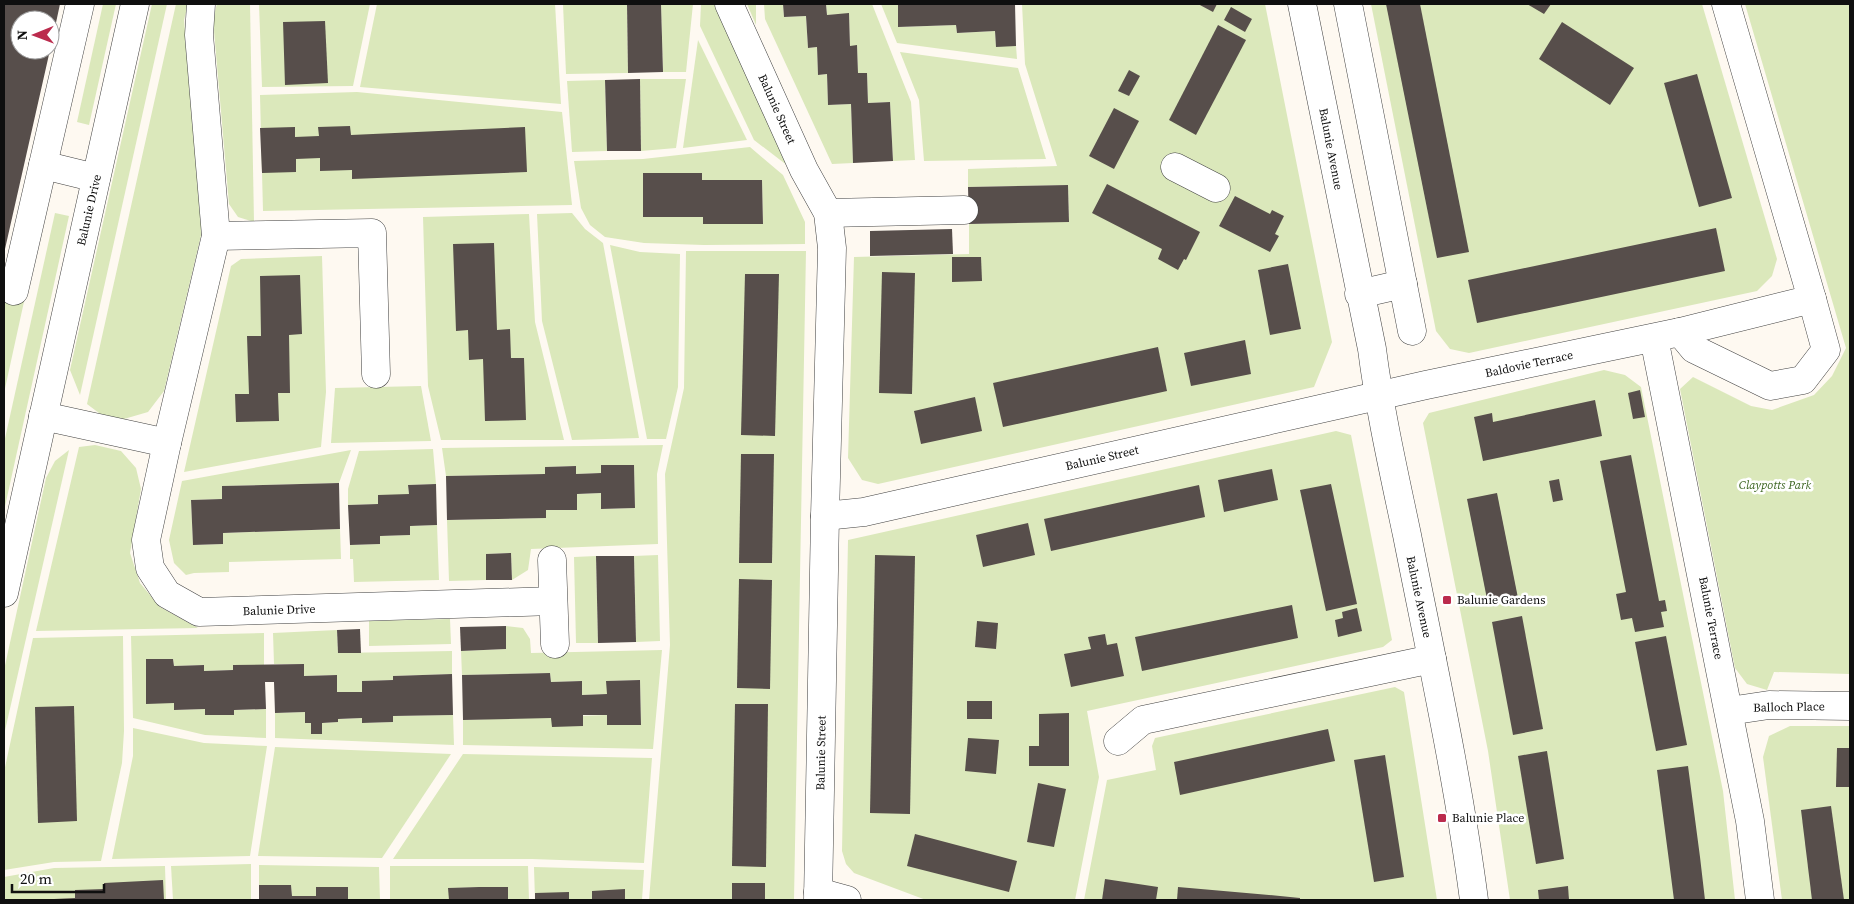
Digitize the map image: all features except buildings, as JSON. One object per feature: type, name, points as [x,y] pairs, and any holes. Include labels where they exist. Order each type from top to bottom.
[{"type":"street","points":[[14,291],[80,4]]},
{"type":"street","name":"Balunie Drive","points":[[4,593],[135,4]]},
{"type":"street","name":"Balunie Drive","points":[[201,4],[199,35],[216,236],[166,443],[146,540],[150,568],[167,594],[199,612],[553,601]]},
{"type":"street","name":"Balunie Street","points":[[729,4],[804,170],[828,213],[832,248],[818,896]]},
{"type":"street","name":"Balunie Avenue","points":[[1302,4],[1359,294],[1372,349],[1378,396],[1432,659],[1458,795],[1474,900]]},
{"type":"street","points":[[1348,4],[1412,331]]},
{"type":"street","points":[[1667,335],[1770,386],[1803,380],[1826,350],[1726,4]]},
{"type":"street","points":[[43,165],[96,178]]},
{"type":"street","points":[[1174,168],[1216,188]]},
{"type":"street","points":[[828,213],[964,210]]},
{"type":"street","points":[[216,236],[372,233],[376,374]]},
{"type":"street","points":[[1359,294],[1403,284]]},
{"type":"street","name":"Baldovie Terrace","points":[[1378,396],[1667,335],[1812,300]]},
{"type":"street","name":"Balunie Terrace","points":[[1667,335],[1729,711],[1750,821],[1760,900]]},
{"type":"street","name":"Balunie Street","points":[[825,516],[864,512],[1378,396]]},
{"type":"street","points":[[43,416],[166,443]]},
{"type":"street","points":[[552,560],[555,644]]},
{"type":"street","points":[[1118,741],[1143,720],[1432,659]]},
{"type":"street","name":"Balloch Place","points":[[1729,711],[1769,705],[1850,706]]},
{"type":"street","points":[[818,896],[847,900]]},
{"type":"green space","points":[[103,4],[116,4],[89,125],[77,122]]},
{"type":"green space","points":[[152,4],[167,4],[80,395],[70,370]]},
{"type":"green space","points":[[176,4],[188,4],[184,20],[203,227],[164,391],[148,412],[124,419],[103,416],[87,404]]},
{"type":"green space","points":[[217,4],[250,4],[254,222],[238,217],[229,204],[213,19]]},
{"type":"green space","points":[[259,4],[370,4],[353,86],[262,87]]},
{"type":"green space","points":[[377,4],[555,4],[561,104],[360,87]]},
{"type":"green space","points":[[563,4],[627,4],[628,73],[566,74]]},
{"type":"green space","points":[[661,4],[693,4],[686,72],[663,72]]},
{"type":"green space","points":[[701,4],[714,4],[788,166],[754,140],[700,26]]},
{"type":"green space","points":[[747,4],[756,4],[756,25]]},
{"type":"green space","points":[[764,4],[783,4],[784,17],[806,16],[808,48],[817,47],[818,75],[827,74],[828,105],[851,104],[853,163],[832,164],[765,19]]},
{"type":"green space","points":[[826,4],[872,4],[911,102],[915,160],[893,161],[890,102],[868,103],[867,73],[858,73],[857,46],[850,46],[849,14],[827,15]]},
{"type":"green space","points":[[881,4],[898,4],[899,27],[956,25],[957,33],[995,31],[996,46],[1016,46],[1017,59],[897,43]]},
{"type":"green space","points":[[1022,4],[1265,4],[1332,342],[1314,387],[878,484],[862,480],[848,458],[854,257],[969,254],[969,224],[1069,221],[1068,185],[968,187],[968,169],[1057,166],[1025,64]]},
{"type":"green space","points":[[1371,4],[1702,4],[1777,259],[1772,276],[1757,291],[1469,353],[1450,349],[1436,331]]},
{"type":"green space","name":"Claypotts Park","points":[[1745,4],[1850,4],[1850,674],[1774,672],[1767,690],[1747,684],[1735,668],[1680,389],[1693,377],[1751,406],[1772,410],[1814,395],[1832,376],[1846,348]]},
{"type":"green space","points":[[698,40],[747,140],[683,148]]},
{"type":"green space","points":[[900,52],[1018,68],[1046,159],[924,161],[919,100]]},
{"type":"green space","points":[[640,79],[686,79],[676,148],[641,151]]},
{"type":"green space","points":[[605,80],[607,151],[572,152],[567,81]]},
{"type":"green space","points":[[357,92],[562,112],[572,205],[263,211],[260,95]]},
{"type":"green space","points":[[750,147],[783,175],[805,222],[805,244],[704,245],[644,243],[605,237],[590,225],[581,208],[574,161],[643,159]],"holes":[[[643,173],[702,173],[702,180],[762,180],[763,223],[704,224],[703,217],[643,217]]]},
{"type":"green space","points":[[55,213],[69,216],[4,511],[4,443]]},
{"type":"green space","points":[[572,213],[585,229],[603,243],[639,438],[572,440],[542,321],[537,214]]},
{"type":"green space","points":[[529,214],[535,322],[564,440],[441,440],[428,386],[423,217]]},
{"type":"green space","points":[[610,245],[640,252],[680,254],[678,387],[666,439],[647,439]]},
{"type":"green space","points":[[686,251],[806,251],[794,900],[649,900],[670,645],[665,474],[684,388]]},
{"type":"green space","points":[[322,256],[326,392],[321,447],[184,472],[231,266],[241,259]]},
{"type":"green space","points":[[4,290],[25,297],[4,393]]},
{"type":"green space","points":[[1604,370],[1625,375],[1641,387],[1723,791],[1735,900],[1510,900],[1488,751],[1423,423],[1429,413]]},
{"type":"green space","points":[[421,386],[431,441],[331,443],[335,388]]},
{"type":"green space","points":[[1336,431],[1351,435],[1392,640],[1383,647],[1087,711],[1099,777],[1075,900],[926,900],[854,873],[846,864],[842,851],[848,540]]},
{"type":"green space","points":[[95,445],[121,451],[136,468],[141,489],[130,553],[140,583],[160,607],[198,628],[36,631],[79,447]]},
{"type":"green space","points":[[663,445],[657,474],[658,544],[531,549],[528,570],[512,580],[511,553],[486,554],[486,580],[449,581],[447,520],[545,518],[546,510],[577,509],[577,494],[601,493],[602,509],[635,508],[634,465],[601,465],[601,473],[576,474],[576,466],[545,467],[545,474],[446,476],[442,448]]},
{"type":"green space","points":[[433,449],[436,484],[408,485],[409,494],[378,504],[348,505],[348,489],[359,451]]},
{"type":"green space","points":[[69,450],[4,735],[4,670],[46,478],[55,461]]},
{"type":"green space","points":[[351,450],[339,483],[222,486],[222,499],[191,500],[193,545],[223,544],[223,533],[340,529],[341,559],[229,562],[229,572],[186,575],[174,563],[169,540],[182,481]]},
{"type":"green space","points":[[437,525],[439,580],[354,582],[353,559],[350,559],[350,545],[380,544],[380,536],[410,535],[410,526]]},
{"type":"green space","points":[[658,555],[660,641],[636,642],[634,556]]},
{"type":"green space","points":[[596,556],[598,643],[576,643],[574,557]]},
{"type":"green space","points":[[450,619],[451,644],[369,646],[369,621]]},
{"type":"green space","points":[[506,626],[523,628],[530,639],[531,653],[662,650],[653,749],[463,745],[463,720],[607,715],[607,725],[641,724],[640,680],[607,681],[607,694],[582,695],[582,681],[551,682],[550,673],[462,675],[461,651],[506,649]]},
{"type":"green space","points":[[337,630],[338,653],[452,651],[452,674],[393,676],[393,680],[362,681],[362,692],[337,692],[337,675],[304,676],[304,664],[274,664],[273,633]]},
{"type":"green space","points":[[264,633],[264,665],[233,670],[204,671],[204,665],[174,666],[173,659],[146,659],[146,703],[174,703],[175,710],[205,709],[205,715],[234,715],[234,710],[266,709],[266,738],[205,735],[133,718],[131,636]]},
{"type":"green space","points":[[123,636],[124,731],[122,763],[101,861],[54,862],[4,870],[4,772],[33,638]]},
{"type":"green space","points":[[1395,687],[1404,692],[1437,900],[1084,900],[1107,780],[1156,770],[1152,746],[1155,738]]},
{"type":"green space","points":[[305,712],[305,723],[311,723],[311,734],[322,734],[322,723],[337,722],[338,719],[362,718],[363,723],[393,722],[393,716],[453,715],[454,745],[275,738],[275,713]]},
{"type":"green space","points":[[1790,726],[1850,726],[1850,900],[1782,900],[1763,757],[1769,736]]},
{"type":"green space","points":[[133,728],[204,743],[267,746],[250,856],[112,859],[133,756]]},
{"type":"green space","points":[[275,747],[451,754],[382,858],[258,856]]},
{"type":"green space","points":[[463,754],[652,758],[644,863],[532,859],[393,859]]},
{"type":"green space","points":[[251,864],[251,900],[173,900],[171,866]]},
{"type":"green space","points":[[259,865],[379,867],[380,900],[348,900],[348,887],[317,887],[316,896],[292,896],[291,885],[259,885]]},
{"type":"green space","points":[[165,866],[166,900],[4,900],[4,877],[54,868]]},
{"type":"green space","points":[[390,866],[528,866],[529,900],[508,900],[508,887],[449,888],[449,900],[390,900]]},
{"type":"green space","points":[[534,867],[644,870],[642,900],[535,900]]},
{"type":"place","name":"Balunie Gardens","points":[[1447,600]]},
{"type":"place","name":"Balunie Place","points":[[1442,818]]}]
